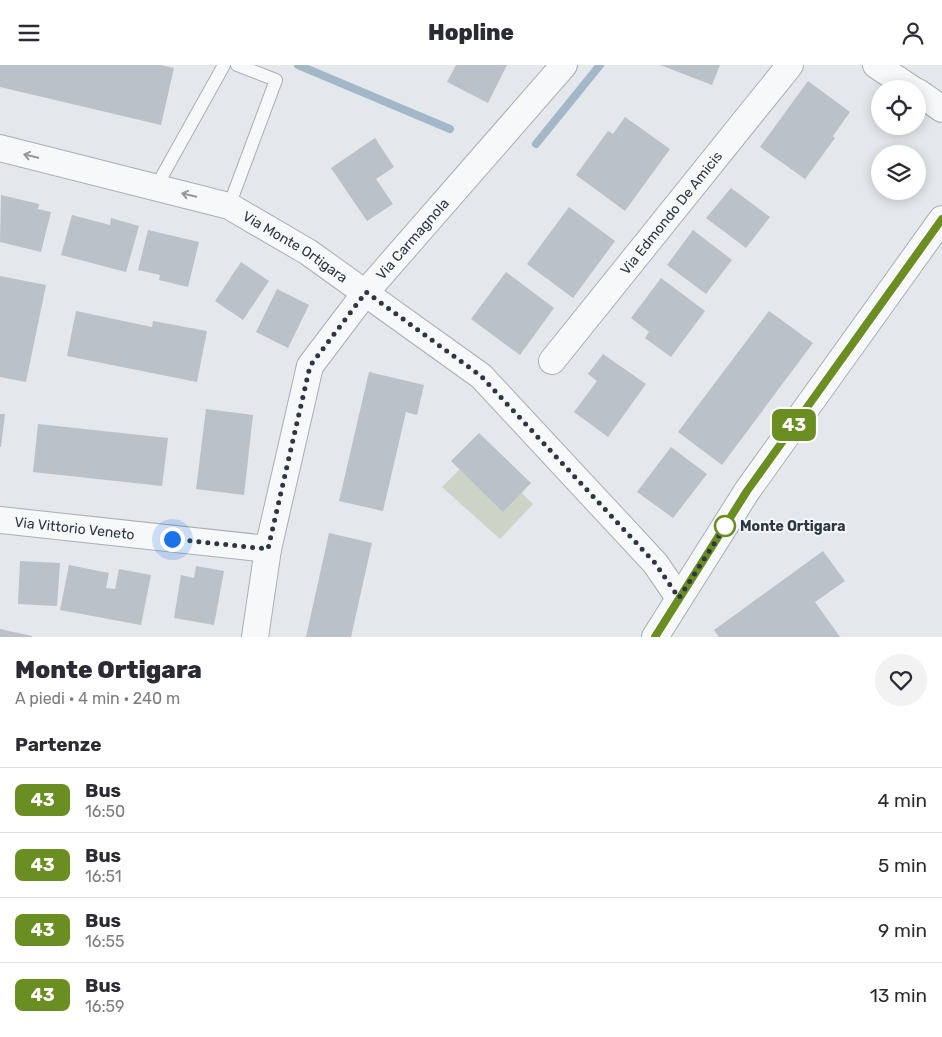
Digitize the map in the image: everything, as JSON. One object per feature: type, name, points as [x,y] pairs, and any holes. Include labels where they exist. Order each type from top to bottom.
[{"type":"street","name":"Via Carmagnola","points":[[255,637],[268,549],[310,366],[366,292],[564,65]]},
{"type":"street","name":"Via Edmondo De Amicis","points":[[552,361],[790,65]]},
{"type":"street","points":[[876,65],[898,80]]},
{"type":"street","points":[[926,98],[942,109]]},
{"type":"street","name":"Via Monte Ortigara","points":[[0,148],[229,205],[308,252],[481,376],[655,563],[679,598]]},
{"type":"street","points":[[655,637],[747,491],[942,219]]},
{"type":"street","name":"Via Vittorio Veneto","points":[[0,520],[268,549]]},
{"type":"lane","points":[[156,187],[224,65]]},
{"type":"lane","points":[[229,205],[276,80],[237,65]]},
{"type":"green space","points":[[478,451],[533,504],[500,539],[442,487]]},
{"type":"building","points":[[0,65],[161,65],[174,68],[161,125],[0,87]]},
{"type":"building","points":[[456,65],[507,65],[488,103],[447,82]]},
{"type":"building","points":[[660,65],[720,65],[712,85]]},
{"type":"building","points":[[808,81],[850,112],[833,136],[835,138],[805,179],[760,147]]},
{"type":"building","points":[[625,117],[670,149],[625,211],[576,175],[608,131],[613,134]]},
{"type":"building","points":[[375,138],[394,167],[376,179],[393,204],[367,221],[331,168]]},
{"type":"building","points":[[731,188],[770,217],[746,248],[706,218]]},
{"type":"building","points":[[1,195],[39,204],[38,209],[51,212],[41,252],[0,242]]},
{"type":"building","points":[[569,207],[615,241],[573,298],[527,264]]},
{"type":"building","points":[[72,215],[110,225],[111,218],[139,226],[126,272],[61,255]]},
{"type":"building","points":[[148,230],[199,242],[188,287],[159,280],[160,275],[138,270]]},
{"type":"building","points":[[693,230],[732,260],[706,294],[667,265]]},
{"type":"building","points":[[241,262],[269,281],[243,320],[215,301]]},
{"type":"building","points":[[506,272],[554,308],[520,355],[471,319]]},
{"type":"building","points":[[0,276],[46,285],[26,382],[0,377]]},
{"type":"building","points":[[661,278],[705,311],[671,357],[645,338],[649,332],[631,318]]},
{"type":"building","points":[[277,289],[309,305],[288,348],[256,332]]},
{"type":"building","points":[[76,311],[152,327],[153,321],[207,331],[197,382],[67,356]]},
{"type":"building","points":[[769,311],[813,343],[722,465],[678,432]]},
{"type":"building","points":[[603,354],[646,384],[608,437],[574,412],[597,381],[588,374]]},
{"type":"building","points":[[369,372],[424,385],[417,415],[406,412],[383,511],[339,501]]},
{"type":"building","points":[[206,409],[253,415],[244,495],[196,489]]},
{"type":"building","points":[[0,414],[5,414],[1,447],[0,447]]},
{"type":"building","points":[[38,424],[168,438],[162,486],[33,472]]},
{"type":"building","points":[[479,433],[531,483],[503,512],[451,461]]},
{"type":"building","points":[[671,447],[707,474],[673,518],[637,492]]},
{"type":"building","points":[[329,533],[372,543],[351,637],[306,637]]},
{"type":"building","points":[[823,551],[845,581],[815,602],[840,637],[719,637],[714,630]]},
{"type":"building","points":[[20,561],[60,563],[57,606],[18,604]]},
{"type":"building","points":[[69,565],[109,573],[106,588],[115,589],[119,569],[151,575],[141,625],[60,610]]},
{"type":"building","points":[[196,566],[224,571],[214,625],[174,618],[181,575],[194,578]]},
{"type":"building","points":[[0,629],[32,636],[32,637],[0,637]]},
{"type":"waterway","points":[[298,65],[450,129]]},
{"type":"waterway","points":[[536,144],[600,65]]},
{"type":"bus line","name":"43","points":[[655,637],[657,631],[747,491],[942,219]]},
{"type":"place","name":"Monte Ortigara","points":[[725,526]]},
{"type":"route","points":[[172,539],[268,549],[310,366],[366,292],[481,376],[655,563],[679,598],[728,522],[725,526]]}]
